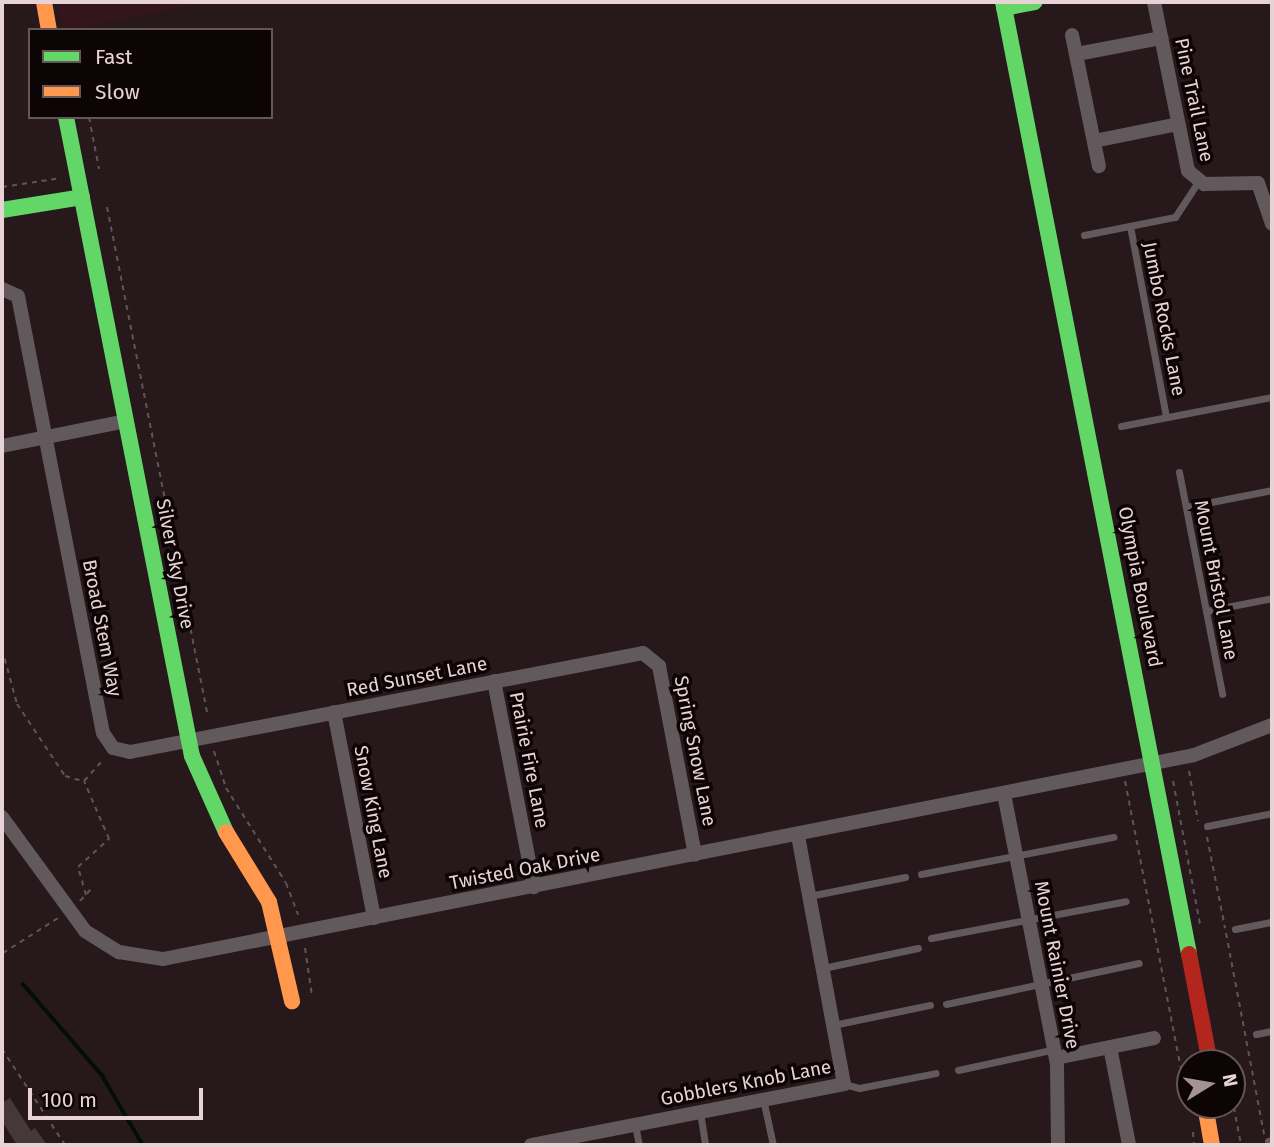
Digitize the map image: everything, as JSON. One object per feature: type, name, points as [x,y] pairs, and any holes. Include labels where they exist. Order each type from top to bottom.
[{"type":"street","points":[[44,2],[49,28]]},
{"type":"street","points":[[1003,5],[1034,2]]},
{"type":"street","name":"Pine Trail Lane","points":[[1154,2],[1188,171],[1198,181],[1258,183],[1272,224]]},
{"type":"street","name":"Olympia Boulevard","points":[[1003,5],[1026,120],[1023,158],[1146,765],[1207,1049]]},
{"type":"street","points":[[1072,35],[1099,166]]},
{"type":"street","points":[[1077,54],[1161,38]]},
{"type":"street","name":"Silver Sky Drive","points":[[66,119],[188,740],[207,799],[255,872],[279,937],[292,1001]]},
{"type":"street","points":[[1094,141],[1178,124]]},
{"type":"street","points":[[2,210],[82,197]]},
{"type":"street","name":"Broad Stem Way","points":[[2,289],[18,296],[103,733],[113,748]]},
{"type":"street","points":[[2,446],[126,421]]},
{"type":"street","name":"Red Sunset Lane","points":[[188,740],[638,653],[652,657]]},
{"type":"street","name":"Spring Snow Lane","points":[[652,657],[661,672],[695,855]]},
{"type":"street","name":"Prairie Fire Lane","points":[[494,681],[534,887]]},
{"type":"street","name":"Snow King Lane","points":[[334,712],[374,918]]},
{"type":"street","name":"Twisted Oak Drive","points":[[2,817],[75,921],[119,952],[163,959],[1004,794],[1121,776],[1146,765],[1228,747],[1272,727]]},
{"type":"street","points":[[113,748],[130,752],[188,740]]},
{"type":"street","name":"Olympia Boulevard","points":[[1146,765],[1195,1049]]},
{"type":"street","name":"Mount Rainier Drive","points":[[1004,794],[1055,1053],[1058,1145]]},
{"type":"street","name":"Gobblers Knob Lane","points":[[531,1145],[573,1141],[635,1125],[844,1084],[798,835]]},
{"type":"street","points":[[1055,1053],[1110,1047],[1154,1038]]},
{"type":"street","points":[[1110,1047],[1129,1145]]},
{"type":"street","points":[[1207,1119],[1212,1145]]},
{"type":"street","points":[[1220,1119],[1224,1145]]},
{"type":"lane","points":[[1084,235],[1179,214],[1198,181]]},
{"type":"lane","name":"Jumbo Rocks Lane","points":[[1130,226],[1167,417]]},
{"type":"lane","points":[[1121,426],[1272,397]]},
{"type":"lane","name":"Mount Bristol Lane","points":[[1179,472],[1222,694]]},
{"type":"lane","points":[[1186,507],[1272,491]]},
{"type":"lane","points":[[1206,611],[1272,598]]},
{"type":"lane","points":[[1206,826],[1272,813]]},
{"type":"lane","points":[[921,874],[1113,837]]},
{"type":"lane","points":[[809,896],[905,877]]},
{"type":"lane","points":[[931,938],[1126,901]]},
{"type":"lane","points":[[1235,929],[1272,922]]},
{"type":"lane","points":[[823,968],[918,948]]},
{"type":"lane","points":[[946,1004],[1139,963]]},
{"type":"lane","points":[[833,1025],[930,1005]]},
{"type":"lane","points":[[1256,1034],[1272,1031]]},
{"type":"lane","points":[[958,1070],[1055,1053]]},
{"type":"lane","points":[[844,1084],[859,1088],[936,1073]]},
{"type":"lane","points":[[764,1100],[773,1145]]},
{"type":"lane","points":[[700,1112],[705,1145]]},
{"type":"lane","points":[[635,1125],[639,1145]]},
{"type":"path","points":[[89,119],[99,169]]},
{"type":"path","points":[[2,187],[62,177]]},
{"type":"path","points":[[107,207],[208,717]]},
{"type":"path","points":[[2,649],[17,704],[37,738],[65,776],[84,781]]},
{"type":"path","points":[[84,781],[113,748]]},
{"type":"path","points":[[214,750],[226,788],[286,883],[298,915]]},
{"type":"path","points":[[1188,770],[1198,821],[1206,826],[1267,1142]]},
{"type":"path","points":[[1121,776],[1177,1049]]},
{"type":"path","points":[[84,781],[91,808],[106,827],[106,846],[78,867],[86,895]]},
{"type":"path","points":[[1173,781],[1200,926]]},
{"type":"path","points":[[77,905],[90,889]]},
{"type":"path","points":[[4,953],[61,916]]},
{"type":"path","points":[[2,940],[2,974]]},
{"type":"path","points":[[306,948],[312,996]]},
{"type":"path","points":[[2,1049],[65,1145]]},
{"type":"path","points":[[1236,1119],[1241,1145]]},
{"type":"path","points":[[1193,1128],[1194,1145]]},
{"type":"shaded area","points":[[58,2],[208,2],[80,28],[64,28]]},
{"type":"building","points":[[10,1098],[31,1131],[35,1128],[47,1145],[17,1145],[2,1121],[2,1103]]},
{"type":"waterway","points":[[23,984],[102,1075],[143,1145]]},
{"type":"traffic: fast","points":[[1003,2],[1189,954]]},
{"type":"traffic: fast","points":[[1004,8],[1034,2]]},
{"type":"traffic: fast","points":[[66,119],[192,756],[226,832]]},
{"type":"traffic: fast","points":[[2,210],[82,197]]},
{"type":"traffic: slow","points":[[44,2],[49,28]]},
{"type":"traffic: slow","points":[[226,832],[269,902],[292,1001]]},
{"type":"traffic: slow","points":[[1207,1119],[1212,1145]]},
{"type":"traffic: jam","points":[[1189,954],[1207,1049]]}]
